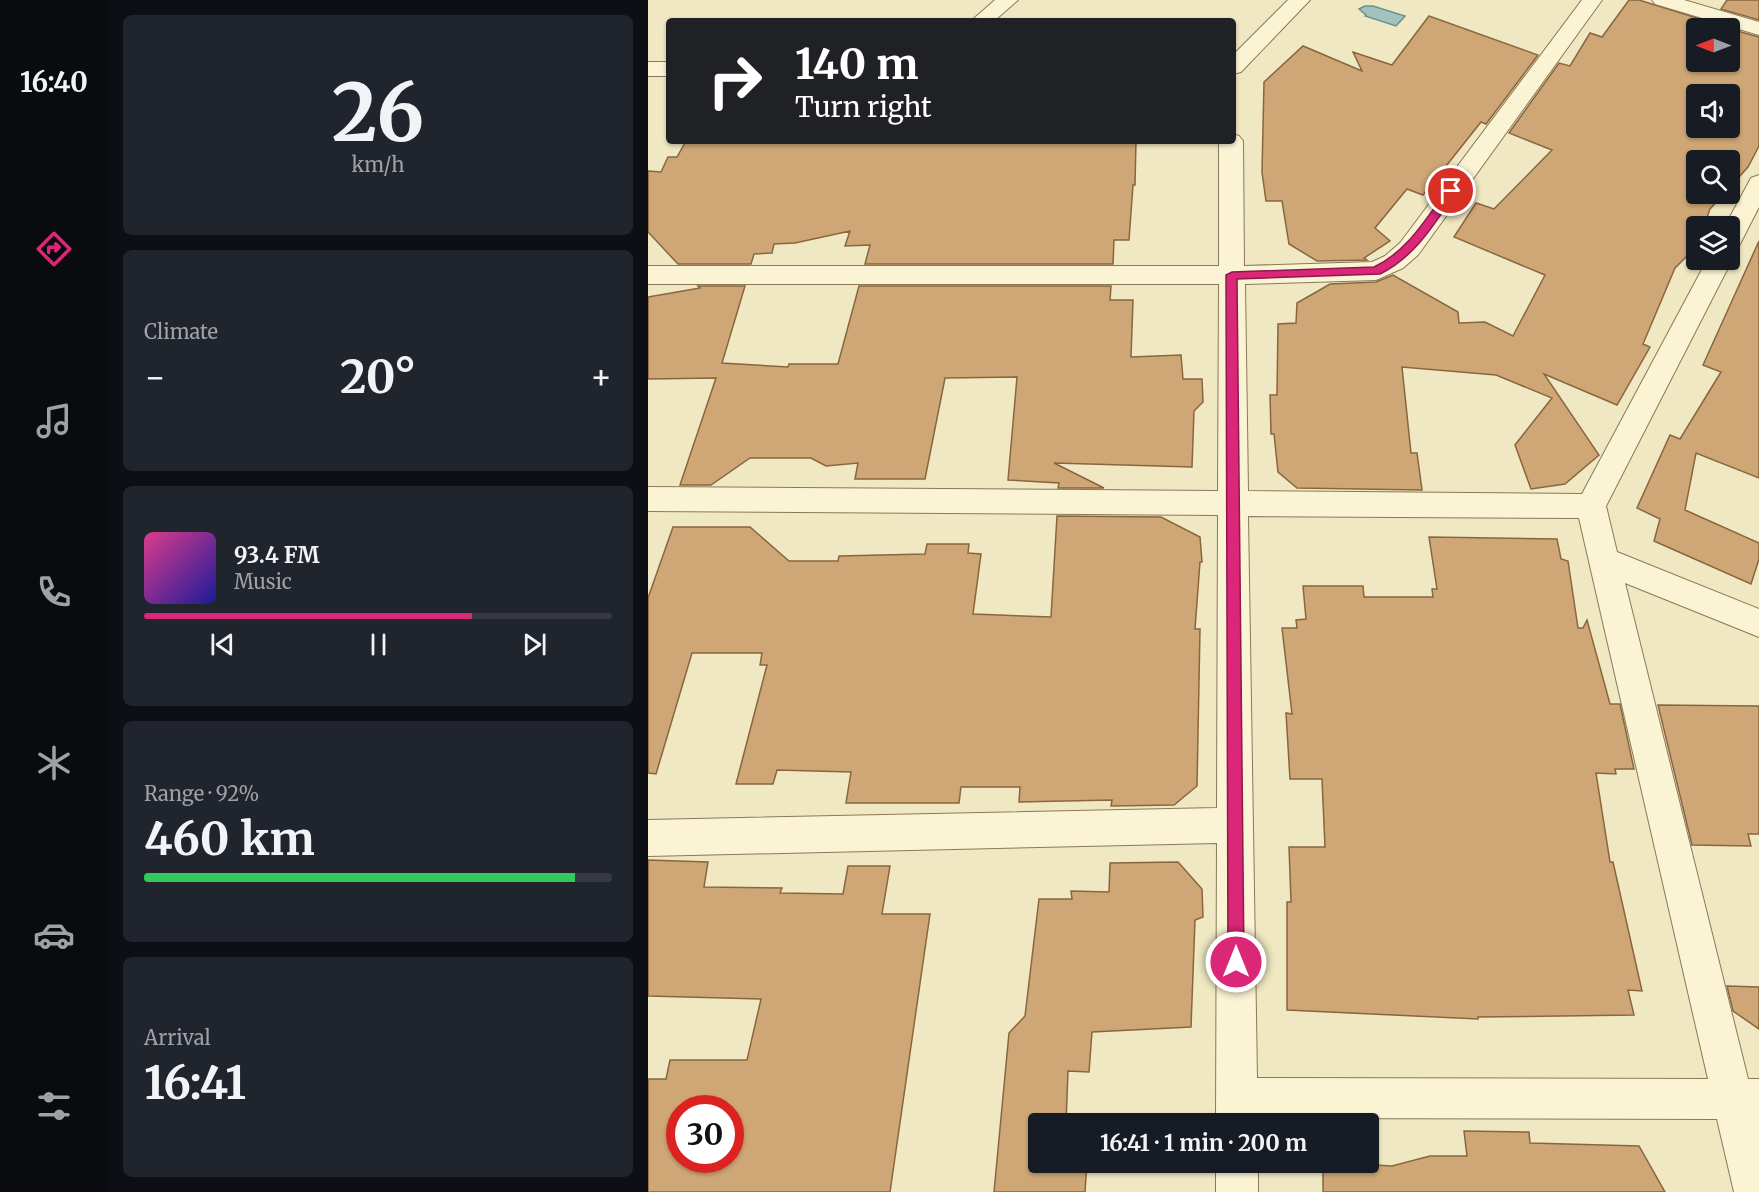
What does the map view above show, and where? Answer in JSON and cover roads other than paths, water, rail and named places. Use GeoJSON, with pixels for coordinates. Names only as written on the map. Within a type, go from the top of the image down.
{"type":"FeatureCollection","features":[{"type":"Feature","properties":{"kind":"street"},"geometry":{"type":"LineString","coordinates":[[985,18],[1008,0]]}},
{"type":"Feature","properties":{"kind":"street"},"geometry":{"type":"LineString","coordinates":[[1236,64],[1300,0]]}},
{"type":"Feature","properties":{"kind":"street"},"geometry":{"type":"LineString","coordinates":[[648,275],[1232,275],[1376,271],[1394,262],[1409,249],[1592,0]]}},
{"type":"Feature","properties":{"kind":"street"},"geometry":{"type":"LineString","coordinates":[[1662,0],[1759,29]]}},
{"type":"Feature","properties":{"kind":"street"},"geometry":{"type":"LineString","coordinates":[[648,69],[666,69]]}},
{"type":"Feature","properties":{"kind":"street"},"geometry":{"type":"LineString","coordinates":[[1231,144],[1237,1111],[1746,1099]]}},
{"type":"Feature","properties":{"kind":"street"},"geometry":{"type":"LineString","coordinates":[[1740,220],[1759,183]]}},
{"type":"Feature","properties":{"kind":"street"},"geometry":{"type":"LineString","coordinates":[[1714,270],[1592,506],[1746,1099],[1755,1192]]}},
{"type":"Feature","properties":{"kind":"street"},"geometry":{"type":"LineString","coordinates":[[648,499],[1592,506]]}},
{"type":"Feature","properties":{"kind":"street"},"geometry":{"type":"LineString","coordinates":[[1605,561],[1759,623]]}},
{"type":"Feature","properties":{"kind":"street"},"geometry":{"type":"LineString","coordinates":[[648,838],[1235,825]]}},
{"type":"Feature","properties":{"kind":"street"},"geometry":{"type":"LineString","coordinates":[[1237,1173],[1237,1192]]}},
{"type":"Feature","properties":{"kind":"water"},"geometry":{"type":"Polygon","coordinates":[[[1373,6],[1405,16],[1396,26],[1365,16],[1359,9],[1373,6]]]}}]}
